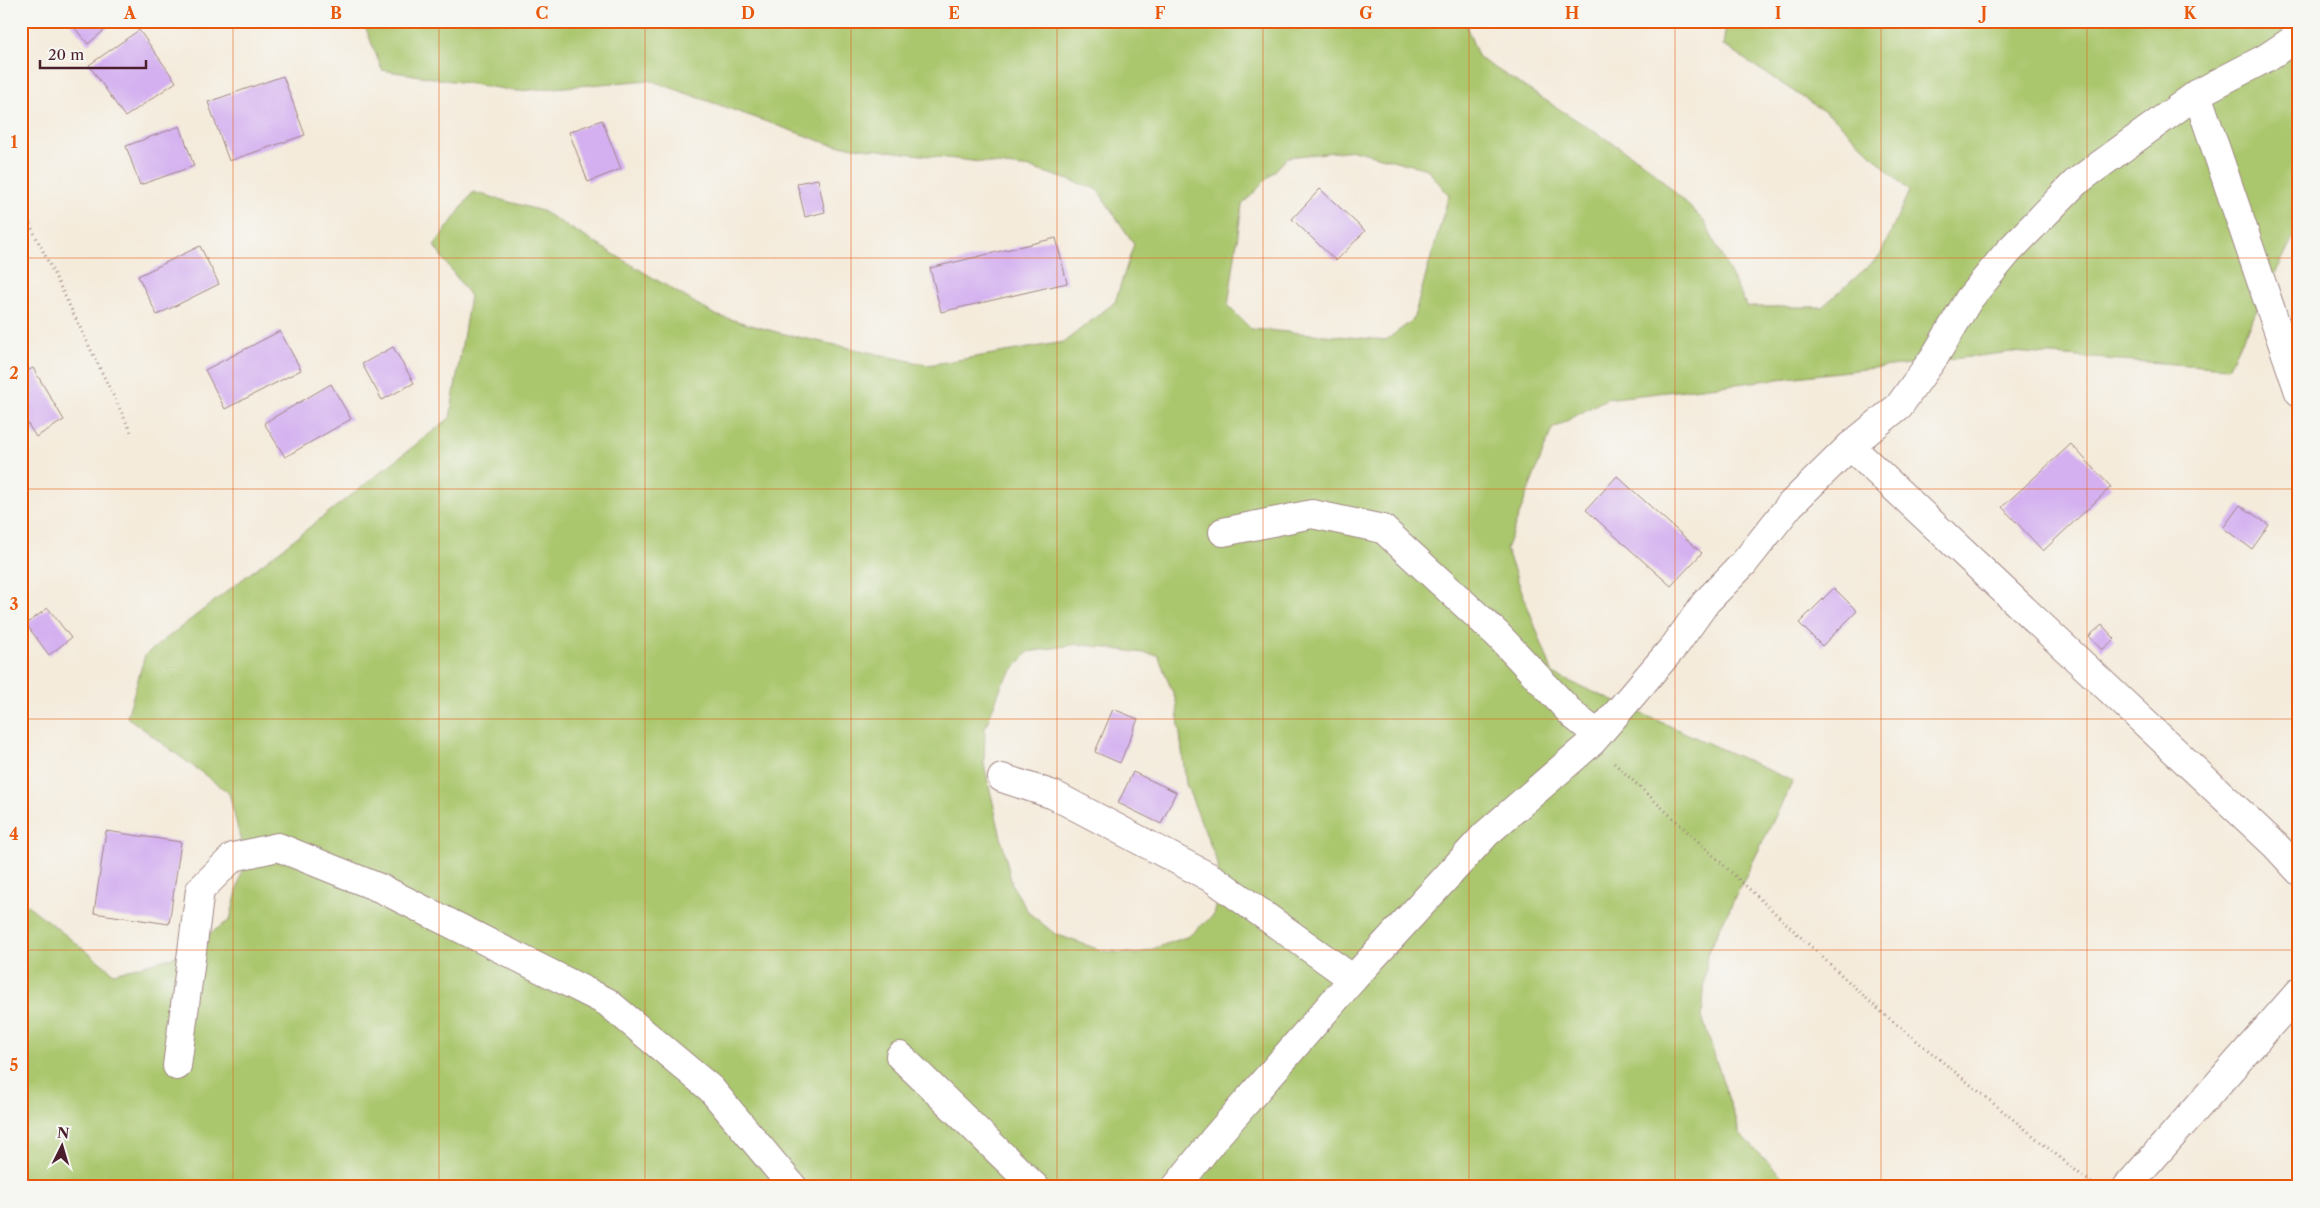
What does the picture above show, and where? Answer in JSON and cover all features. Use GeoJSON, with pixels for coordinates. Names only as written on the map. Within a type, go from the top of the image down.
{"type":"FeatureCollection","features":[{"type":"Feature","properties":{"kind":"street"},"geometry":{"type":"LineString","coordinates":[[1176,1187],[1214,1139],[1353,978],[1486,834],[1595,739],[1676,644],[1706,602],[1744,563],[1790,506],[1850,446],[1899,406],[1935,356],[1969,299],[2007,253],[2075,183],[2197,94],[2266,58],[2299,36]]}},
{"type":"Feature","properties":{"kind":"street"},"geometry":{"type":"LineString","coordinates":[[2197,94],[2299,392]]}},
{"type":"Feature","properties":{"kind":"street"},"geometry":{"type":"LineString","coordinates":[[1850,446],[2275,845],[2299,872]]}},
{"type":"Feature","properties":{"kind":"street"},"geometry":{"type":"LineString","coordinates":[[1223,532],[1312,514],[1383,528],[1497,634],[1595,739]]}},
{"type":"Feature","properties":{"kind":"street"},"geometry":{"type":"LineString","coordinates":[[1002,778],[1054,795],[1215,880],[1353,978]]}},
{"type":"Feature","properties":{"kind":"street"},"geometry":{"type":"LineString","coordinates":[[177,1066],[200,890],[233,858],[278,847],[382,889],[608,1002],[711,1090],[793,1187]]}},
{"type":"Feature","properties":{"kind":"street"},"geometry":{"type":"LineString","coordinates":[[2127,1187],[2299,992]]}},
{"type":"Feature","properties":{"kind":"street"},"geometry":{"type":"LineString","coordinates":[[900,1056],[1035,1187]]}},
{"type":"Feature","properties":{"kind":"path"},"geometry":{"type":"LineString","coordinates":[[21,206],[131,432]]}},
{"type":"Feature","properties":{"kind":"path"},"geometry":{"type":"LineString","coordinates":[[1595,739],[1878,1010],[2096,1187]]}},
{"type":"Feature","properties":{"kind":"green space"},"geometry":{"type":"Polygon","coordinates":[[[363,21],[1470,21],[1467,28],[1479,58],[1647,165],[1704,221],[1747,307],[1822,307],[1880,256],[1909,191],[1834,118],[1723,45],[1727,21],[2299,21],[2299,226],[2228,368],[2012,352],[1606,399],[1552,429],[1506,549],[1553,674],[1793,781],[1707,954],[1702,1017],[1740,1134],[1793,1187],[21,1187],[21,900],[114,973],[177,956],[230,920],[245,858],[229,793],[127,717],[145,655],[450,418],[470,296],[434,246],[473,192],[542,211],[715,315],[780,333],[928,365],[1064,342],[1115,302],[1134,244],[1097,189],[1031,168],[829,144],[649,80],[517,91],[382,70],[363,21]],[[1354,150],[1288,157],[1242,205],[1228,306],[1251,329],[1386,340],[1413,320],[1449,195],[1427,169],[1354,150]],[[1078,644],[1028,652],[1003,682],[985,728],[984,764],[1012,885],[1029,913],[1055,934],[1103,951],[1138,954],[1189,936],[1214,915],[1219,897],[1218,864],[1186,784],[1176,701],[1158,655],[1078,644]]]}},
{"type":"Feature","properties":{"kind":"building"},"geometry":{"type":"Polygon","coordinates":[[[69,21],[115,21],[88,44],[69,21]]]}},
{"type":"Feature","properties":{"kind":"building"},"geometry":{"type":"Polygon","coordinates":[[[139,30],[176,82],[125,117],[89,65],[139,30]]]}},
{"type":"Feature","properties":{"kind":"building"},"geometry":{"type":"Polygon","coordinates":[[[283,76],[305,135],[229,161],[208,102],[283,76]]]}},
{"type":"Feature","properties":{"kind":"building"},"geometry":{"type":"Polygon","coordinates":[[[602,120],[621,169],[588,182],[569,132],[602,120]]]}},
{"type":"Feature","properties":{"kind":"building"},"geometry":{"type":"Polygon","coordinates":[[[180,126],[194,166],[140,185],[126,146],[180,126]]]}},
{"type":"Feature","properties":{"kind":"building"},"geometry":{"type":"Polygon","coordinates":[[[818,179],[825,212],[805,217],[797,183],[818,179]]]}},
{"type":"Feature","properties":{"kind":"building"},"geometry":{"type":"Polygon","coordinates":[[[1320,189],[1365,231],[1336,261],[1292,219],[1320,189]]]}},
{"type":"Feature","properties":{"kind":"building"},"geometry":{"type":"Polygon","coordinates":[[[1056,238],[1067,283],[941,312],[930,268],[1056,238]]]}},
{"type":"Feature","properties":{"kind":"building"},"geometry":{"type":"Polygon","coordinates":[[[200,246],[219,284],[157,315],[138,276],[200,246]]]}},
{"type":"Feature","properties":{"kind":"building"},"geometry":{"type":"Polygon","coordinates":[[[280,331],[301,370],[225,409],[205,370],[280,331]]]}},
{"type":"Feature","properties":{"kind":"building"},"geometry":{"type":"Polygon","coordinates":[[[393,347],[414,383],[382,400],[362,364],[393,347]]]}},
{"type":"Feature","properties":{"kind":"building"},"geometry":{"type":"Polygon","coordinates":[[[33,368],[64,420],[36,437],[21,413],[21,375],[33,368]]]}},
{"type":"Feature","properties":{"kind":"building"},"geometry":{"type":"Polygon","coordinates":[[[331,384],[351,419],[285,457],[264,423],[331,384]]]}},
{"type":"Feature","properties":{"kind":"building"},"geometry":{"type":"Polygon","coordinates":[[[2071,444],[2111,487],[2043,551],[2002,507],[2071,444]]]}},
{"type":"Feature","properties":{"kind":"building"},"geometry":{"type":"Polygon","coordinates":[[[1617,476],[1702,553],[1671,586],[1586,510],[1617,476]]]}},
{"type":"Feature","properties":{"kind":"building"},"geometry":{"type":"Polygon","coordinates":[[[2240,505],[2269,525],[2252,549],[2223,528],[2240,505]]]}},
{"type":"Feature","properties":{"kind":"building"},"geometry":{"type":"Polygon","coordinates":[[[1834,588],[1857,611],[1822,646],[1799,623],[1834,588]]]}},
{"type":"Feature","properties":{"kind":"building"},"geometry":{"type":"Polygon","coordinates":[[[48,608],[71,638],[49,655],[26,624],[48,608]]]}},
{"type":"Feature","properties":{"kind":"building"},"geometry":{"type":"Polygon","coordinates":[[[2102,625],[2115,639],[2102,650],[2089,636],[2102,625]]]}},
{"type":"Feature","properties":{"kind":"building"},"geometry":{"type":"Polygon","coordinates":[[[1113,709],[1138,719],[1120,763],[1095,752],[1113,709]]]}},
{"type":"Feature","properties":{"kind":"building"},"geometry":{"type":"Polygon","coordinates":[[[1133,772],[1176,792],[1161,824],[1118,803],[1133,772]]]}},
{"type":"Feature","properties":{"kind":"building"},"geometry":{"type":"Polygon","coordinates":[[[106,831],[181,842],[169,924],[94,913],[106,831]]]}}]}
